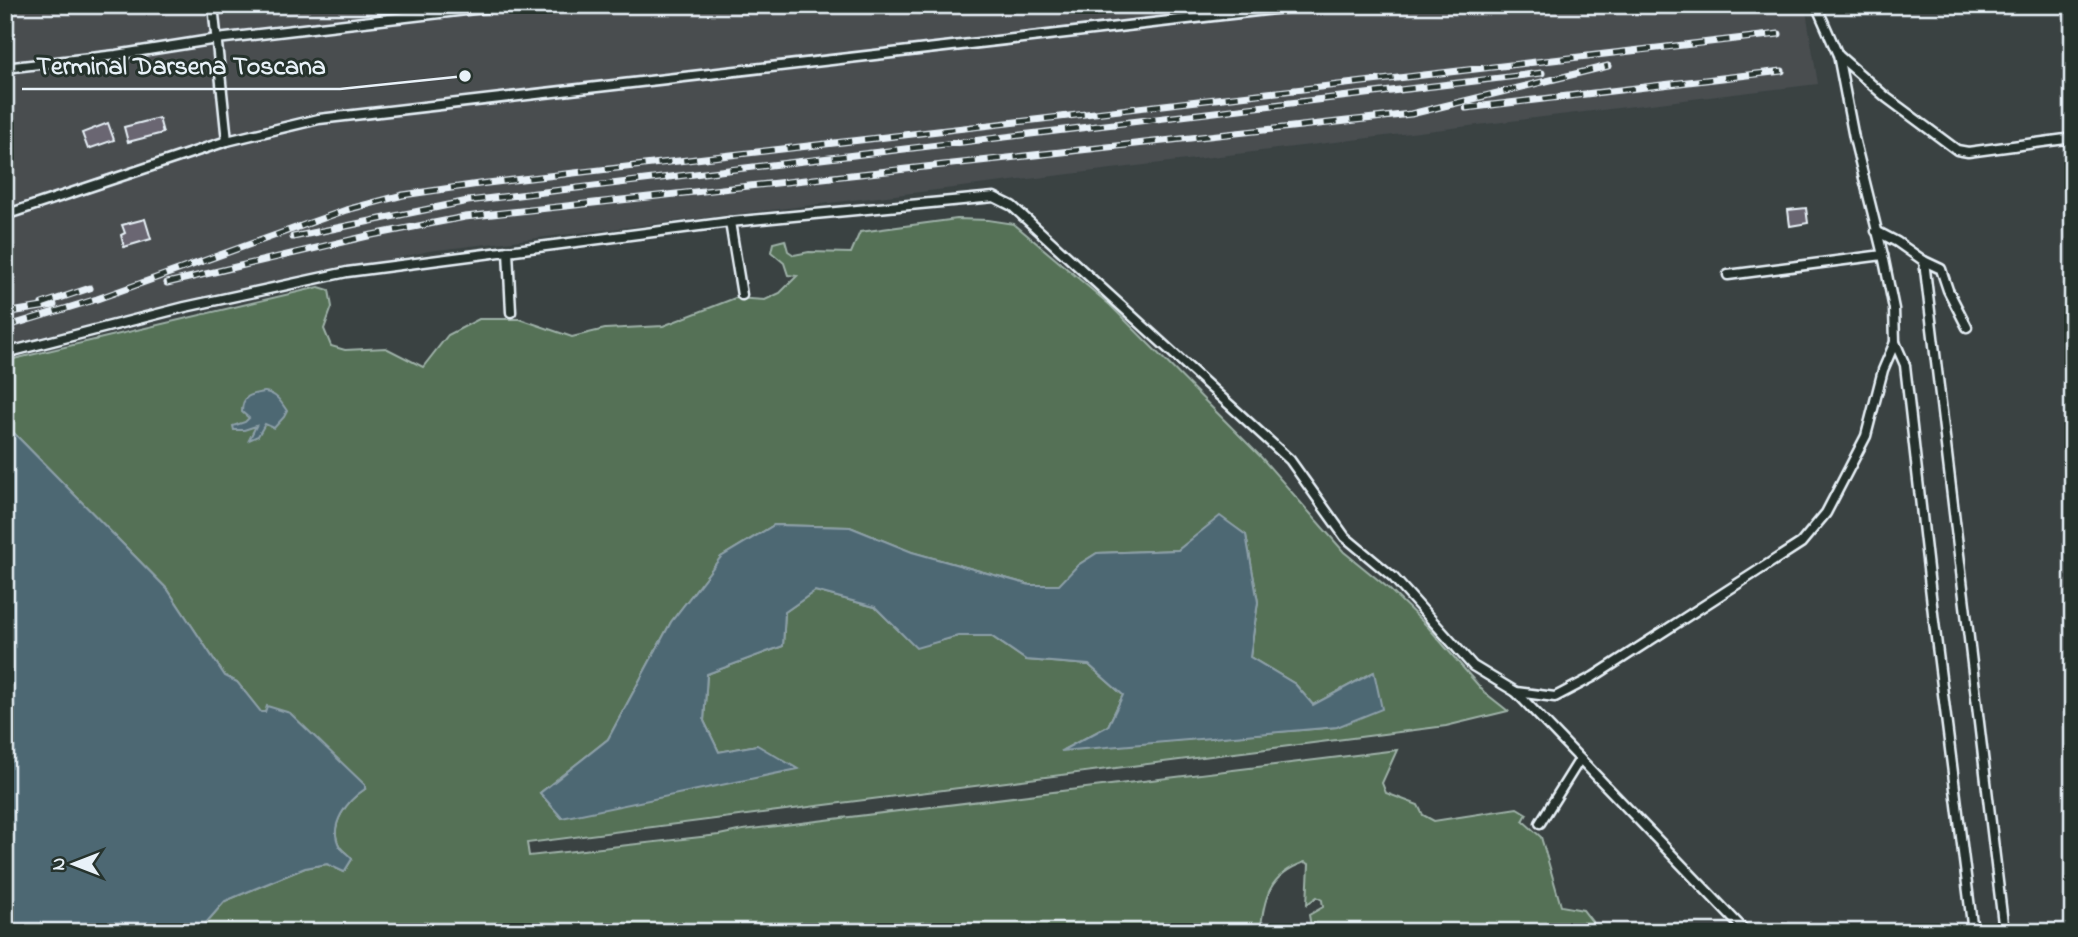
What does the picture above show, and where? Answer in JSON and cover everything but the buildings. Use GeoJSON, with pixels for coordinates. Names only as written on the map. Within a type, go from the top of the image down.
{"type":"FeatureCollection","features":[{"type":"Feature","properties":{"kind":"lane"},"geometry":{"type":"LineString","coordinates":[[213,5],[228,141]]}},
{"type":"Feature","properties":{"kind":"lane"},"geometry":{"type":"LineString","coordinates":[[5,68],[116,55],[217,38],[509,5]]}},
{"type":"Feature","properties":{"kind":"lane"},"geometry":{"type":"LineString","coordinates":[[5,215],[228,141],[319,119],[1309,5]]}},
{"type":"Feature","properties":{"kind":"lane"},"geometry":{"type":"LineString","coordinates":[[1816,5],[1838,55],[1894,309],[1895,342],[1905,365],[1973,932]]}},
{"type":"Feature","properties":{"kind":"lane"},"geometry":{"type":"LineString","coordinates":[[1838,55],[1886,98],[1957,150],[1968,152],[2073,138]]}},
{"type":"Feature","properties":{"kind":"lane"},"geometry":{"type":"LineString","coordinates":[[5,354],[184,307],[346,272],[730,222],[994,197],[1012,206],[1290,460],[1345,537],[1393,577],[1472,666],[1516,692],[1746,932]]}},
{"type":"Feature","properties":{"kind":"lane"},"geometry":{"type":"LineString","coordinates":[[730,222],[742,295]]}},
{"type":"Feature","properties":{"kind":"lane"},"geometry":{"type":"LineString","coordinates":[[1877,231],[1941,269],[1948,290],[1967,327]]}},
{"type":"Feature","properties":{"kind":"lane"},"geometry":{"type":"LineString","coordinates":[[508,251],[511,312]]}},
{"type":"Feature","properties":{"kind":"lane"},"geometry":{"type":"LineString","coordinates":[[1728,275],[1883,255]]}},
{"type":"Feature","properties":{"kind":"lane"},"geometry":{"type":"LineString","coordinates":[[1924,261],[2004,932]]}},
{"type":"Feature","properties":{"kind":"lane"},"geometry":{"type":"LineString","coordinates":[[1516,692],[1555,696],[1593,677],[1801,543],[1826,513],[1866,436],[1883,370],[1895,342]]}},
{"type":"Feature","properties":{"kind":"lane"},"geometry":{"type":"LineString","coordinates":[[1540,823],[1580,759]]}},
{"type":"Feature","properties":{"kind":"shaded area"},"geometry":{"type":"Polygon","coordinates":[[[5,5],[1805,5],[1818,84],[429,251],[5,350],[5,5]]]}},
{"type":"Feature","properties":{"kind":"green space"},"geometry":{"type":"Polygon","coordinates":[[[957,219],[1014,224],[1110,305],[1260,456],[1344,552],[1387,587],[1428,627],[1484,692],[1508,711],[1446,726],[527,843],[529,856],[719,835],[1397,750],[1382,783],[1386,793],[1418,805],[1423,815],[1434,821],[1517,808],[1527,814],[1523,821],[1541,837],[1561,906],[1583,910],[1600,932],[1312,932],[1309,915],[1323,907],[1322,900],[1317,897],[1307,904],[1309,864],[1305,862],[1283,874],[1270,889],[1260,932],[198,932],[225,901],[305,868],[327,864],[344,872],[352,859],[340,847],[336,830],[338,822],[346,806],[365,789],[265,712],[261,712],[237,682],[225,676],[168,590],[5,424],[5,361],[319,287],[329,290],[332,307],[324,329],[331,346],[345,350],[386,348],[423,367],[448,335],[479,319],[520,319],[572,337],[605,329],[663,326],[735,298],[765,300],[780,293],[797,276],[788,275],[784,263],[771,252],[773,243],[785,240],[788,251],[794,255],[809,252],[851,253],[860,232],[957,219]],[[1220,517],[1178,550],[1097,553],[1078,565],[1060,586],[1030,585],[911,552],[850,527],[774,525],[721,557],[671,622],[608,739],[540,793],[562,818],[757,745],[719,752],[704,721],[707,674],[783,646],[785,612],[815,591],[875,607],[916,647],[958,636],[991,636],[1026,660],[1089,665],[1123,695],[1108,726],[1063,750],[1337,727],[1374,672],[1313,705],[1295,684],[1250,657],[1258,602],[1246,535],[1220,517]]]}},
{"type":"Feature","properties":{"kind":"water"},"geometry":{"type":"Polygon","coordinates":[[[265,392],[276,397],[287,411],[274,428],[265,424],[258,436],[249,440],[256,426],[234,430],[233,426],[249,418],[242,412],[246,399],[265,392]]]}},
{"type":"Feature","properties":{"kind":"water"},"geometry":{"type":"Polygon","coordinates":[[[5,424],[168,590],[225,676],[237,682],[261,712],[265,712],[267,706],[290,713],[365,785],[365,789],[346,806],[336,830],[340,847],[352,859],[344,872],[327,864],[305,868],[225,901],[198,932],[5,932],[5,424]]]}},
{"type":"Feature","properties":{"kind":"water"},"geometry":{"type":"Polygon","coordinates":[[[1220,516],[1246,535],[1258,602],[1250,657],[1295,684],[1313,705],[1374,672],[1382,709],[1337,727],[1061,751],[1108,726],[1123,695],[1089,665],[1026,660],[991,636],[958,636],[916,648],[875,607],[815,591],[785,612],[783,646],[707,674],[704,721],[719,752],[757,745],[798,769],[562,818],[540,793],[608,739],[671,622],[721,557],[774,525],[850,527],[912,552],[1030,585],[1059,585],[1078,565],[1097,553],[1178,550],[1220,516]]]}},
{"type":"Feature","properties":{"kind":"railway"},"geometry":{"type":"LineString","coordinates":[[5,327],[97,299],[346,210],[403,195],[1779,34]]}},
{"type":"Feature","properties":{"kind":"railway"},"geometry":{"type":"LineString","coordinates":[[167,283],[372,235],[465,217],[1411,114],[1608,66]]}},
{"type":"Feature","properties":{"kind":"railway"},"geometry":{"type":"LineString","coordinates":[[1466,108],[1782,71]]}},
{"type":"Feature","properties":{"kind":"railway"},"geometry":{"type":"LineString","coordinates":[[293,237],[468,201],[1542,73]]}},
{"type":"Feature","properties":{"kind":"railway"},"geometry":{"type":"LineString","coordinates":[[42,304],[90,288]]}},
{"type":"Feature","properties":{"kind":"railway"},"geometry":{"type":"LineString","coordinates":[[5,313],[54,305]]}},
{"type":"Feature","properties":{"kind":"place","name":"Terminal Darsena Toscana"},"geometry":{"type":"Point","coordinates":[465,76]}}]}
